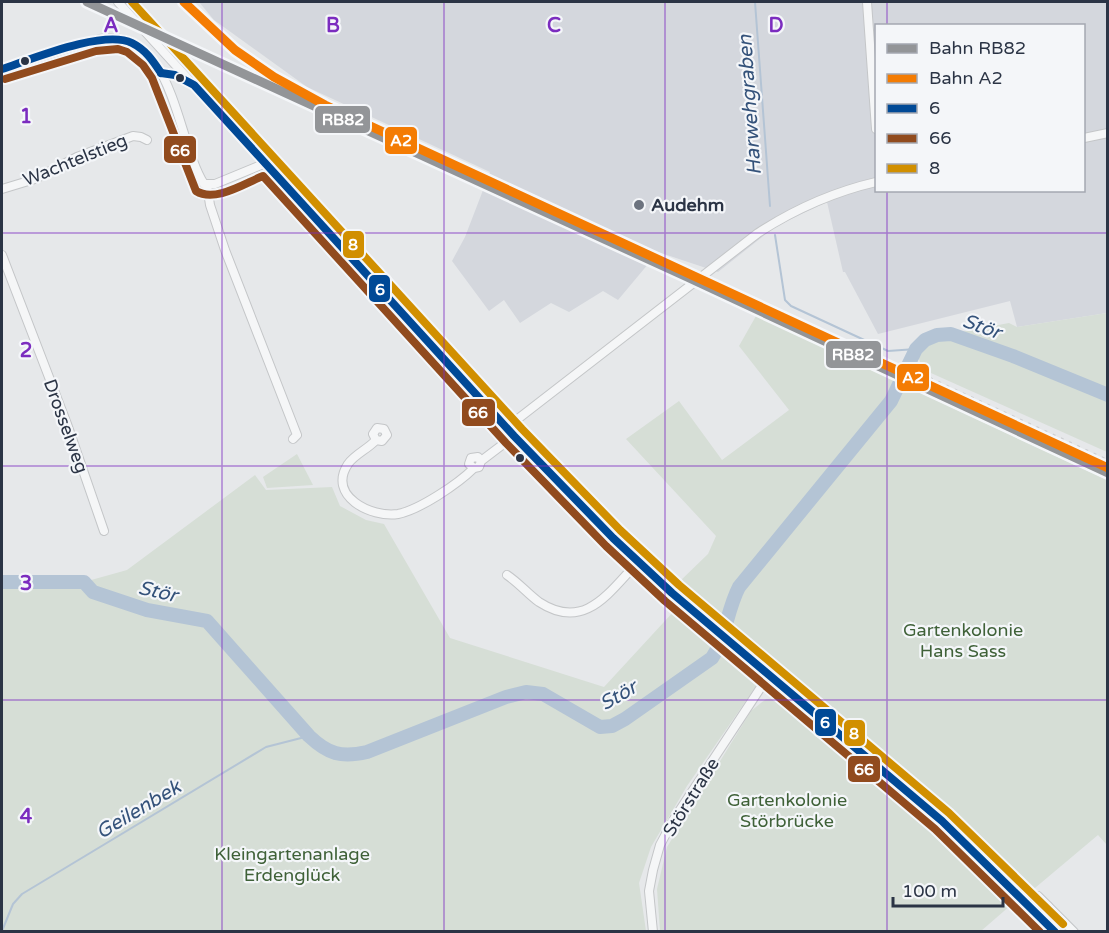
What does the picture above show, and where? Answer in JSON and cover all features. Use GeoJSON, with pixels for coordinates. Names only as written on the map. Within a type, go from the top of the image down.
{"type":"FeatureCollection","features":[{"type":"Feature","properties":{"kind":"street"},"geometry":{"type":"LineString","coordinates":[[118,2],[506,428],[638,562],[715,630],[942,821],[1056,932]]}},
{"type":"Feature","properties":{"kind":"street"},"geometry":{"type":"LineString","coordinates":[[867,2],[875,115]]}},
{"type":"Feature","properties":{"kind":"street"},"geometry":{"type":"LineString","coordinates":[[2,69],[100,39],[115,37],[134,43],[148,54],[161,73],[202,182],[207,185],[214,184],[266,163]]}},
{"type":"Feature","properties":{"kind":"street"},"geometry":{"type":"LineString","coordinates":[[1085,138],[1107,133]]}},
{"type":"Feature","properties":{"kind":"street","name":"Wachtelstieg"},"geometry":{"type":"LineString","coordinates":[[2,189],[41,176],[77,157],[133,136],[147,141]]}},
{"type":"Feature","properties":{"kind":"street"},"geometry":{"type":"LineString","coordinates":[[506,428],[758,233],[816,201],[875,182]]}},
{"type":"Feature","properties":{"kind":"street"},"geometry":{"type":"LineString","coordinates":[[207,185],[210,205],[225,250],[297,435],[293,439]]}},
{"type":"Feature","properties":{"kind":"street","name":"Drosselweg"},"geometry":{"type":"LineString","coordinates":[[2,255],[70,433],[104,531]]}},
{"type":"Feature","properties":{"kind":"street"},"geometry":{"type":"LineString","coordinates":[[376,440],[350,462],[344,471],[344,488],[356,505],[376,513],[396,514],[451,487],[474,468],[479,467],[481,461],[514,436]]}},
{"type":"Feature","properties":{"kind":"street"},"geometry":{"type":"LineString","coordinates":[[507,575],[542,603],[558,610],[578,613],[597,604],[638,562]]}},
{"type":"Feature","properties":{"kind":"street","name":"Störstraße"},"geometry":{"type":"LineString","coordinates":[[653,932],[649,891],[660,845],[674,819],[769,675]]}},
{"type":"Feature","properties":{"kind":"street"},"geometry":{"type":"LineString","coordinates":[[1038,896],[1074,932]]}},
{"type":"Feature","properties":{"kind":"street"},"geometry":{"type":"LineString","coordinates":[[1039,915],[1048,906]]}},
{"type":"Feature","properties":{"kind":"shaded area"},"geometry":{"type":"Polygon","coordinates":[[[199,2],[1107,2],[1107,313],[1017,327],[1010,301],[878,334],[843,272],[827,202],[776,226],[718,272],[658,252],[655,255],[699,271],[689,282],[649,263],[618,300],[603,291],[569,312],[551,303],[520,323],[504,300],[489,311],[452,261],[465,237],[490,172],[307,87],[214,20],[199,2]]]}},
{"type":"Feature","properties":{"kind":"green space"},"geometry":{"type":"Polygon","coordinates":[[[1107,313],[1107,452],[922,369],[916,349],[925,340],[937,335],[1009,323],[1017,327],[1107,313]]]}},
{"type":"Feature","properties":{"kind":"green space","name":"Gartenkolonie Hans Sass"},"geometry":{"type":"Polygon","coordinates":[[[756,316],[1107,480],[1107,845],[1098,835],[1029,893],[743,638],[678,583],[708,554],[716,536],[626,439],[679,401],[722,460],[789,410],[739,346],[756,316]]]}},
{"type":"Feature","properties":{"kind":"green space"},"geometry":{"type":"Polygon","coordinates":[[[297,454],[313,485],[267,488],[263,477],[297,454]]]}},
{"type":"Feature","properties":{"kind":"green space","name":"Kleingartenanlage Erdenglück"},"geometry":{"type":"Polygon","coordinates":[[[255,475],[266,490],[332,487],[340,506],[366,520],[384,524],[450,638],[604,687],[675,610],[759,682],[687,786],[651,847],[639,883],[646,931],[2,931],[2,582],[84,582],[127,570],[255,475]]]}},
{"type":"Feature","properties":{"kind":"green space","name":"Gartenkolonie Störbrücke"},"geometry":{"type":"Polygon","coordinates":[[[780,698],[867,769],[1011,905],[981,931],[660,931],[657,889],[667,847],[751,711],[766,699],[780,698]]]}},
{"type":"Feature","properties":{"kind":"waterway","name":"Harwehgraben"},"geometry":{"type":"LineString","coordinates":[[755,2],[770,206]]}},
{"type":"Feature","properties":{"kind":"waterway","name":"Harwehgraben"},"geometry":{"type":"LineString","coordinates":[[775,235],[785,300],[791,306],[888,351],[916,349]]}},
{"type":"Feature","properties":{"kind":"waterway","name":"Stör"},"geometry":{"type":"LineString","coordinates":[[2,582],[84,582],[93,592],[147,610],[207,621],[309,736],[322,747],[335,753],[350,755],[367,752],[506,697],[526,692],[543,694],[600,727],[612,726],[712,658],[717,650],[739,587],[891,401],[916,349],[925,340],[937,335],[951,334],[1013,356],[1108,395]]}},
{"type":"Feature","properties":{"kind":"waterway","name":"Geilenbek"},"geometry":{"type":"LineString","coordinates":[[2,931],[13,904],[22,894],[266,747],[309,736]]}},
{"type":"Feature","properties":{"kind":"railway"},"geometry":{"type":"LineString","coordinates":[[930,378],[1108,460]]}},
{"type":"Feature","properties":{"kind":"rail line","name":"RB82"},"geometry":{"type":"LineString","coordinates":[[87,2],[1108,473]]}},
{"type":"Feature","properties":{"kind":"rail line","name":"A2"},"geometry":{"type":"LineString","coordinates":[[184,2],[235,50],[274,77],[325,105],[1108,468]]}},
{"type":"Feature","properties":{"kind":"transit line","name":"8"},"geometry":{"type":"LineString","coordinates":[[132,2],[522,429],[620,530],[679,585],[949,813],[1063,924]]}},
{"type":"Feature","properties":{"kind":"transit line","name":"6"},"geometry":{"type":"LineString","coordinates":[[2,69],[86,42],[120,40],[132,43],[141,49],[161,73]]}},
{"type":"Feature","properties":{"kind":"transit line","name":"66"},"geometry":{"type":"LineString","coordinates":[[5,79],[96,51],[118,49],[127,52],[143,65],[152,78],[196,191],[212,195],[221,193],[263,176],[506,443],[606,546],[665,601],[935,829],[1040,932]]}},
{"type":"Feature","properties":{"kind":"transit line","name":"6"},"geometry":{"type":"LineString","coordinates":[[161,73],[175,75],[194,85],[514,436],[613,538],[672,593],[942,821],[1055,932]]}},
{"type":"Feature","properties":{"kind":"place","name":"Audehm"},"geometry":{"type":"Point","coordinates":[639,205]}}]}
